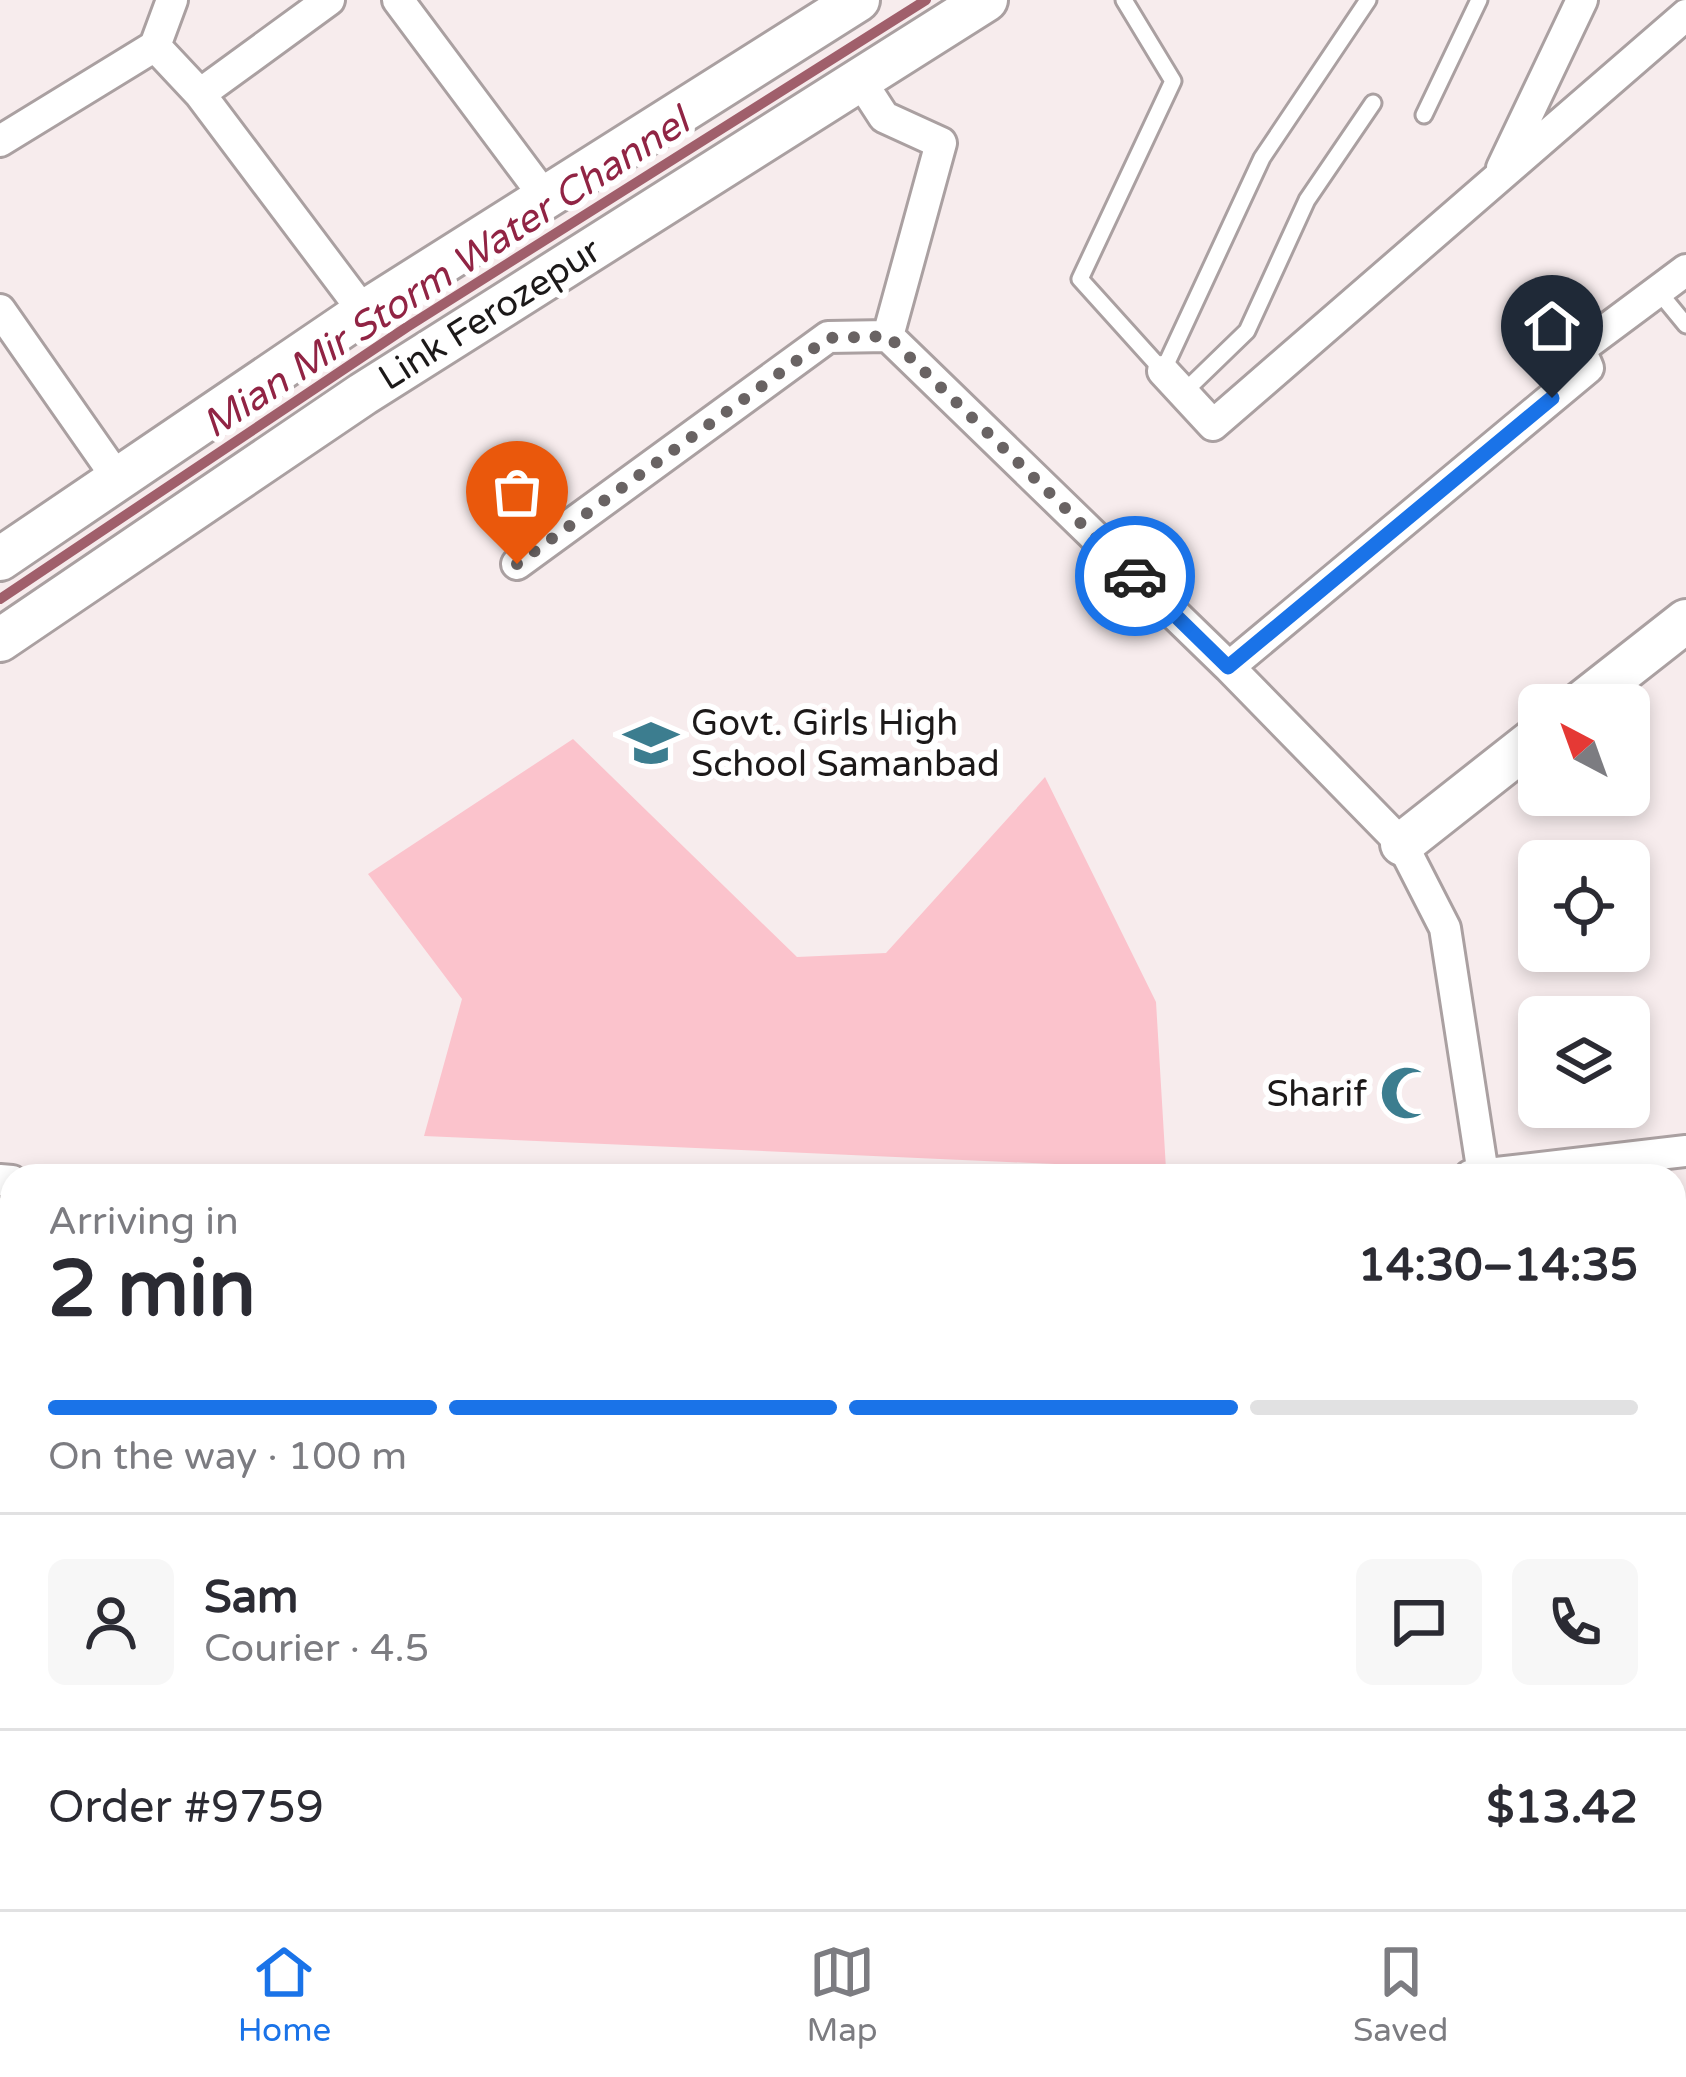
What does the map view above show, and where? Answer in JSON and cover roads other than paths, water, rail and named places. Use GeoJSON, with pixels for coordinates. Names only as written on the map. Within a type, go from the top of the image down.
{"type":"FeatureCollection","features":[{"type":"Feature","properties":{"kind":"main road","name":"Link Ferozepur"},"geometry":{"type":"LineString","coordinates":[[0,559],[348,323],[858,0]]}},
{"type":"Feature","properties":{"kind":"main road","name":"Link Ferozepur"},"geometry":{"type":"LineString","coordinates":[[0,640],[363,394],[986,0]]}},
{"type":"Feature","properties":{"kind":"main road"},"geometry":{"type":"LineString","coordinates":[[348,323],[363,394]]}},
{"type":"Feature","properties":{"kind":"main road"},"geometry":{"type":"LineString","coordinates":[[1606,684],[1686,621]]}},
{"type":"Feature","properties":{"kind":"main road"},"geometry":{"type":"LineString","coordinates":[[1402,844],[1518,753]]}},
{"type":"Feature","properties":{"kind":"street"},"geometry":{"type":"LineString","coordinates":[[0,141],[155,46],[172,0]]}},
{"type":"Feature","properties":{"kind":"street"},"geometry":{"type":"LineString","coordinates":[[200,94],[329,0]]}},
{"type":"Feature","properties":{"kind":"street"},"geometry":{"type":"LineString","coordinates":[[398,0],[545,197]]}},
{"type":"Feature","properties":{"kind":"street"},"geometry":{"type":"LineString","coordinates":[[1496,179],[1579,1]]}},
{"type":"Feature","properties":{"kind":"street"},"geometry":{"type":"LineString","coordinates":[[1173,382],[1213,425],[1686,15]]}},
{"type":"Feature","properties":{"kind":"street"},"geometry":{"type":"LineString","coordinates":[[155,46],[200,94],[348,323]]}},
{"type":"Feature","properties":{"kind":"street"},"geometry":{"type":"LineString","coordinates":[[860,80],[884,117],[941,143],[888,336]]}},
{"type":"Feature","properties":{"kind":"street"},"geometry":{"type":"LineString","coordinates":[[1228,667],[1588,368],[1580,350],[1686,269]]}},
{"type":"Feature","properties":{"kind":"street"},"geometry":{"type":"LineString","coordinates":[[0,310],[118,479]]}},
{"type":"Feature","properties":{"kind":"street"},"geometry":{"type":"LineString","coordinates":[[517,564],[828,338],[888,336],[1402,844],[1445,928],[1476,1164]]}},
{"type":"Feature","properties":{"kind":"street"},"geometry":{"type":"LineString","coordinates":[[1569,1164],[1686,1150]]}},
{"type":"Feature","properties":{"kind":"lane"},"geometry":{"type":"LineString","coordinates":[[1124,0],[1173,81],[1080,279],[1173,382]]}},
{"type":"Feature","properties":{"kind":"lane"},"geometry":{"type":"LineString","coordinates":[[1173,382],[1262,158],[1368,0]]}},
{"type":"Feature","properties":{"kind":"lane"},"geometry":{"type":"LineString","coordinates":[[1424,116],[1478,0]]}},
{"type":"Feature","properties":{"kind":"lane"},"geometry":{"type":"LineString","coordinates":[[1173,382],[1247,331],[1307,200],[1373,103]]}},
{"type":"Feature","properties":{"kind":"lane"},"geometry":{"type":"LineString","coordinates":[[1658,291],[1686,325]]}},
{"type":"Feature","properties":{"kind":"waterway","name":"Mian Mir Storm Water Channel"},"geometry":{"type":"LineString","coordinates":[[0,599],[407,327],[926,0]]}},
{"type":"Feature","properties":{"kind":"place","name":"Govt. Girls High School Samanbad"},"geometry":{"type":"Point","coordinates":[651,743]}},
{"type":"Feature","properties":{"kind":"place","name":"Sharif"},"geometry":{"type":"Point","coordinates":[1407,1093]}}]}
